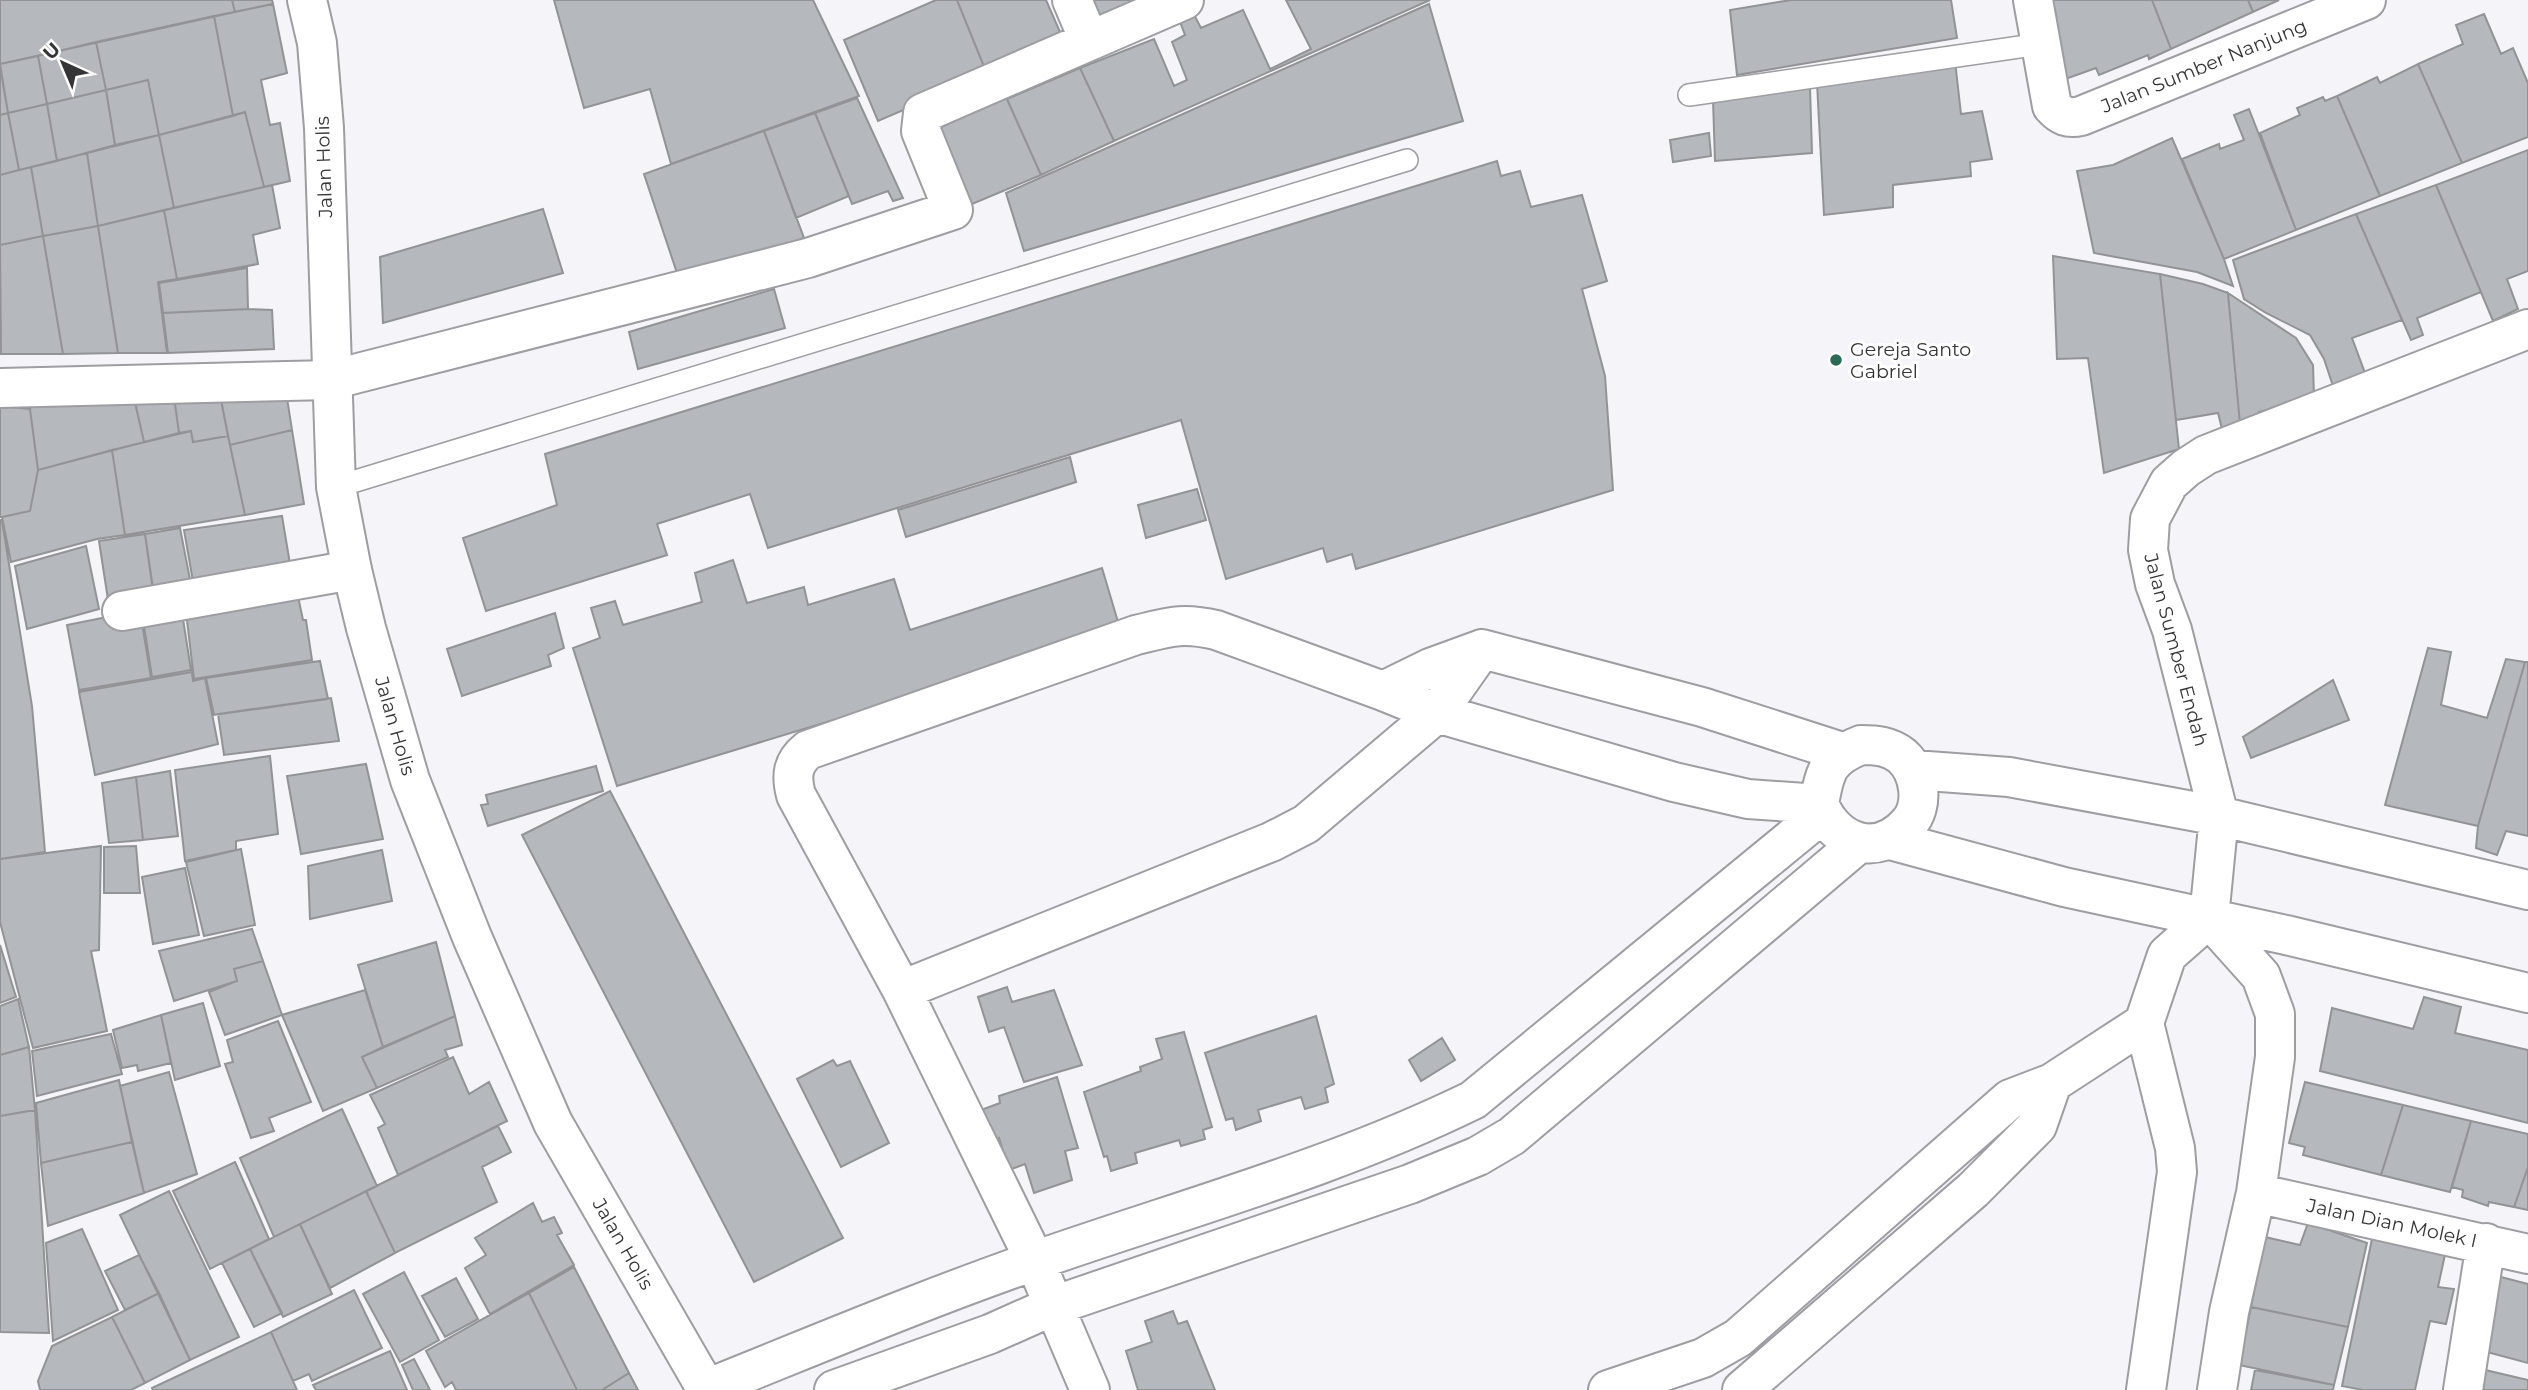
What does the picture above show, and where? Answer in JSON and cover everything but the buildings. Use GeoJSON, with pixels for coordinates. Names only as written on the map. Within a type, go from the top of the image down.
{"type":"FeatureCollection","features":[{"type":"Feature","properties":{"kind":"street","name":"Jalan Holis"},"geometry":{"type":"LineString","coordinates":[[307,0],[317,43],[324,128],[336,487],[352,570],[410,780],[472,937],[553,1123],[707,1389]]}},
{"type":"Feature","properties":{"kind":"street"},"geometry":{"type":"LineString","coordinates":[[1072,0],[1089,40]]}},
{"type":"Feature","properties":{"kind":"street"},"geometry":{"type":"LineString","coordinates":[[0,388],[331,380],[808,258],[953,210],[921,131],[923,113],[1184,0]]}},
{"type":"Feature","properties":{"kind":"street"},"geometry":{"type":"LineString","coordinates":[[2033,0],[2040,44]]}},
{"type":"Feature","properties":{"kind":"street","name":"Jalan Sumber Nanjung"},"geometry":{"type":"LineString","coordinates":[[2040,44],[2052,106],[2069,119],[2366,0]]}},
{"type":"Feature","properties":{"kind":"street","name":"Jalan Sumber Endah"},"geometry":{"type":"LineString","coordinates":[[2209,918],[2219,816],[2175,643],[2155,584],[2148,550],[2150,519],[2169,483],[2206,455],[2528,329]]}},
{"type":"Feature","properties":{"kind":"street"},"geometry":{"type":"LineString","coordinates":[[122,611],[352,570]]}},
{"type":"Feature","properties":{"kind":"street"},"geometry":{"type":"LineString","coordinates":[[1090,1390],[1035,1261],[902,990],[796,795],[793,771],[798,760],[808,750],[1136,635],[1178,624],[1216,630],[1437,713],[1674,782],[1748,799],[1821,808]]}},
{"type":"Feature","properties":{"kind":"street"},"geometry":{"type":"LineString","coordinates":[[1383,691],[1430,668],[1482,649],[1702,707],[1842,752]]}},
{"type":"Feature","properties":{"kind":"street"},"geometry":{"type":"LineString","coordinates":[[902,990],[1271,842],[1306,824],[1437,713],[1482,649]]}},
{"type":"Feature","properties":{"kind":"street"},"geometry":{"type":"LineString","coordinates":[[834,1390],[990,1334],[1053,1306],[1410,1184],[1478,1156],[1512,1136],[1874,842],[1910,823],[1920,797],[1914,770],[1901,755],[1882,746],[1861,745],[1842,752],[1824,772],[1821,808],[1837,833],[1874,842],[2064,887],[2528,993]]}},
{"type":"Feature","properties":{"kind":"street"},"geometry":{"type":"LineString","coordinates":[[1914,770],[2009,777],[2219,816],[2528,890]]}},
{"type":"Feature","properties":{"kind":"street"},"geometry":{"type":"LineString","coordinates":[[707,1389],[1035,1261],[1344,1156],[1427,1123],[1473,1100],[1821,808]]}},
{"type":"Feature","properties":{"kind":"street"},"geometry":{"type":"LineString","coordinates":[[2146,1390],[2177,1172],[2175,1149],[2144,1023],[2167,955],[2209,918]]}},
{"type":"Feature","properties":{"kind":"street"},"geometry":{"type":"LineString","coordinates":[[2209,918],[2261,976],[2275,1014],[2275,1057],[2256,1194],[2229,1312],[2217,1390]]}},
{"type":"Feature","properties":{"kind":"street"},"geometry":{"type":"LineString","coordinates":[[1608,1390],[1703,1358],[1744,1333],[2010,1100],[2052,1083],[2144,1023]]}},
{"type":"Feature","properties":{"kind":"street"},"geometry":{"type":"LineString","coordinates":[[1744,1333],[1756,1379],[1973,1191],[2037,1126],[2052,1083]]}},
{"type":"Feature","properties":{"kind":"street","name":"Jalan Dian Molek I"},"geometry":{"type":"LineString","coordinates":[[2256,1194],[2528,1254]]}},
{"type":"Feature","properties":{"kind":"street"},"geometry":{"type":"LineString","coordinates":[[2463,1390],[2486,1243]]}},
{"type":"Feature","properties":{"kind":"lane"},"geometry":{"type":"LineString","coordinates":[[1689,95],[2040,44]]}},
{"type":"Feature","properties":{"kind":"lane"},"geometry":{"type":"LineString","coordinates":[[336,487],[1407,160]]}},
{"type":"Feature","properties":{"kind":"place","name":"Gereja Santo Gabriel"},"geometry":{"type":"Point","coordinates":[1836,360]}}]}
